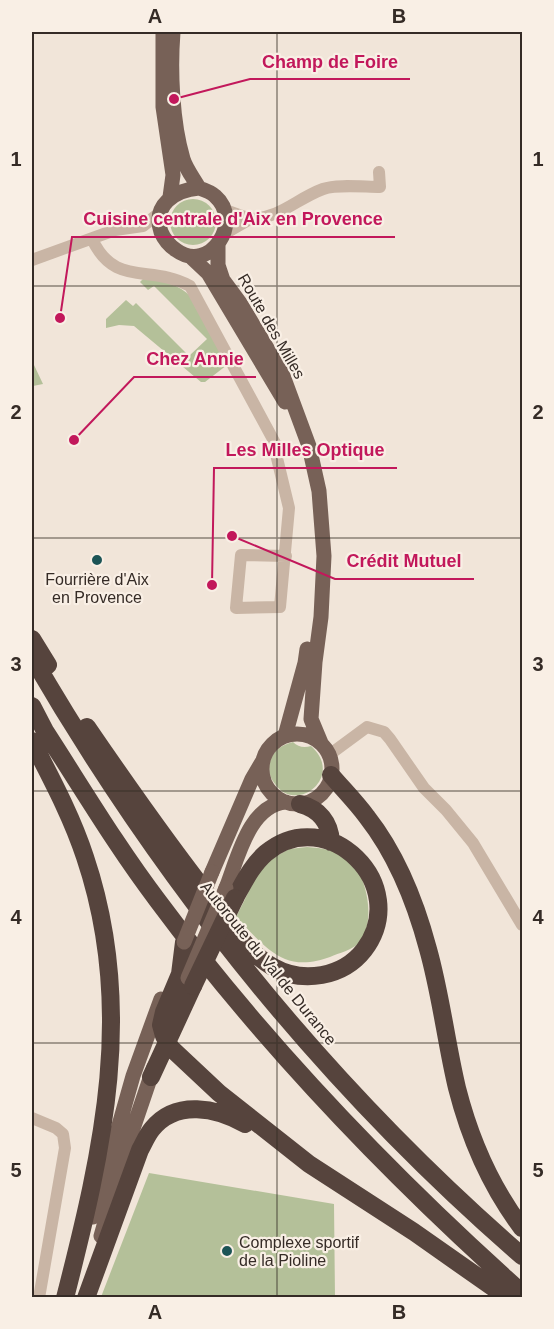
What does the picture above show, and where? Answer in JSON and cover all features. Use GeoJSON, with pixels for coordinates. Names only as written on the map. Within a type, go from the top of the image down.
{"type":"FeatureCollection","features":[{"type":"Feature","properties":{"kind":"highway"},"geometry":{"type":"LineString","coordinates":[[32,639],[91,733],[188,870],[254,951],[264,961],[282,971],[301,975],[319,975],[343,968],[353,962],[365,948],[376,924],[378,897],[370,875],[350,852],[331,842],[303,839],[274,848],[266,854],[230,893],[183,977],[151,1077]]}},
{"type":"Feature","properties":{"kind":"highway","name":"Autoroute du Val de Durance"},"geometry":{"type":"LineString","coordinates":[[32,657],[92,758],[156,852],[270,999],[351,1090],[431,1173],[522,1256]]}},
{"type":"Feature","properties":{"kind":"highway"},"geometry":{"type":"LineString","coordinates":[[32,706],[45,731],[144,882],[176,926],[248,1015],[362,1142],[522,1293]]}},
{"type":"Feature","properties":{"kind":"highway"},"geometry":{"type":"LineString","coordinates":[[32,741],[67,812],[85,858],[105,945],[110,989],[111,1055],[102,1138],[65,1298]]}},
{"type":"Feature","properties":{"kind":"highway"},"geometry":{"type":"LineString","coordinates":[[331,775],[368,818],[384,843],[406,888],[428,949],[457,1087],[466,1119],[486,1169],[522,1228]]}},
{"type":"Feature","properties":{"kind":"highway"},"geometry":{"type":"LineString","coordinates":[[293,803],[312,808],[322,817],[329,828],[331,842]]}},
{"type":"Feature","properties":{"kind":"highway"},"geometry":{"type":"LineString","coordinates":[[183,977],[184,942]]}},
{"type":"Feature","properties":{"kind":"highway"},"geometry":{"type":"LineString","coordinates":[[165,1039],[186,1064],[219,1093],[309,1164]]}},
{"type":"Feature","properties":{"kind":"highway"},"geometry":{"type":"LineString","coordinates":[[84,1298],[140,1150],[153,1127],[160,1121],[177,1112],[189,1109],[220,1112],[241,1122],[414,1232],[508,1298]]}},
{"type":"Feature","properties":{"kind":"main road"},"geometry":{"type":"LineString","coordinates":[[163,32],[163,107],[173,175],[160,224],[164,239],[176,250],[191,257],[203,255],[218,242],[226,220],[225,210],[216,197],[199,188],[183,161],[174,99],[173,32]]}},
{"type":"Feature","properties":{"kind":"main road"},"geometry":{"type":"LineString","coordinates":[[166,204],[184,190],[199,188]]}},
{"type":"Feature","properties":{"kind":"main road","name":"Route des Milles"},"geometry":{"type":"LineString","coordinates":[[218,242],[218,265],[223,279],[282,373],[309,446],[319,492],[324,556],[321,617],[311,719],[325,749]]}},
{"type":"Feature","properties":{"kind":"main road","name":"Route des Milles"},"geometry":{"type":"LineString","coordinates":[[191,257],[208,273],[287,405],[304,452],[312,494],[316,560],[312,617],[305,663],[285,736]]}},
{"type":"Feature","properties":{"kind":"main road"},"geometry":{"type":"LineString","coordinates":[[184,942],[252,779],[268,749],[275,741],[285,736],[304,735],[325,749],[331,765],[331,775],[327,786],[311,801],[265,809],[255,820],[230,893]]}},
{"type":"Feature","properties":{"kind":"main road"},"geometry":{"type":"LineString","coordinates":[[263,760],[264,781],[269,790],[277,798],[293,803]]}},
{"type":"Feature","properties":{"kind":"main road"},"geometry":{"type":"LineString","coordinates":[[70,1298],[133,1076],[152,1020],[183,977]]}},
{"type":"Feature","properties":{"kind":"main road"},"geometry":{"type":"LineString","coordinates":[[84,1298],[123,1158],[151,1077]]}},
{"type":"Feature","properties":{"kind":"street"},"geometry":{"type":"LineString","coordinates":[[225,210],[250,219],[265,218],[326,188],[380,187],[379,172]]}},
{"type":"Feature","properties":{"kind":"street"},"geometry":{"type":"LineString","coordinates":[[32,260],[115,230],[143,226],[166,204]]}},
{"type":"Feature","properties":{"kind":"street"},"geometry":{"type":"LineString","coordinates":[[218,242],[250,219]]}},
{"type":"Feature","properties":{"kind":"street"},"geometry":{"type":"LineString","coordinates":[[143,226],[164,239]]}},
{"type":"Feature","properties":{"kind":"street"},"geometry":{"type":"LineString","coordinates":[[92,239],[98,253],[110,265],[130,273],[169,277],[190,286],[275,443],[289,508],[286,556],[280,607],[236,608],[241,555],[286,556]]}},
{"type":"Feature","properties":{"kind":"street"},"geometry":{"type":"LineString","coordinates":[[325,749],[367,727],[384,732],[424,788],[473,843],[522,925]]}},
{"type":"Feature","properties":{"kind":"street"},"geometry":{"type":"LineString","coordinates":[[32,1118],[56,1128],[63,1134],[65,1148],[39,1298]]}},
{"type":"Feature","properties":{"kind":"green space"},"geometry":{"type":"Polygon","coordinates":[[[193,199],[209,206],[216,222],[209,238],[193,245],[177,238],[170,222],[177,206],[193,199]]]}},
{"type":"Feature","properties":{"kind":"green space"},"geometry":{"type":"Polygon","coordinates":[[[143,279],[169,284],[181,289],[191,297],[227,365],[205,382],[201,382],[134,326],[119,325],[106,328],[106,319],[126,300],[133,306],[136,303],[189,356],[207,339],[154,286],[148,290],[140,282],[143,279]]]}},
{"type":"Feature","properties":{"kind":"green space"},"geometry":{"type":"Polygon","coordinates":[[[34,365],[43,384],[33,386],[32,366],[34,365]]]}},
{"type":"Feature","properties":{"kind":"green space"},"geometry":{"type":"Polygon","coordinates":[[[293,742],[301,747],[311,746],[320,758],[323,769],[314,788],[305,794],[295,795],[284,792],[271,777],[269,768],[271,758],[282,746],[293,742]]]}},
{"type":"Feature","properties":{"kind":"green space"},"geometry":{"type":"Polygon","coordinates":[[[307,847],[335,852],[345,857],[356,868],[368,901],[367,924],[364,935],[353,948],[319,960],[296,962],[271,951],[236,917],[253,878],[263,864],[289,849],[307,847]]]}},
{"type":"Feature","properties":{"kind":"green space","name":"Complexe sportif de la Pioline"},"geometry":{"type":"Polygon","coordinates":[[[149,1173],[334,1204],[335,1297],[101,1297],[149,1173]]]}},
{"type":"Feature","properties":{"kind":"place","name":"Champ de Foire"},"geometry":{"type":"Point","coordinates":[174,99]}},
{"type":"Feature","properties":{"kind":"place","name":"Cuisine centrale d'Aix en Provence"},"geometry":{"type":"Point","coordinates":[60,318]}},
{"type":"Feature","properties":{"kind":"place","name":"Chez Annie"},"geometry":{"type":"Point","coordinates":[74,440]}},
{"type":"Feature","properties":{"kind":"place","name":"Crédit Mutuel"},"geometry":{"type":"Point","coordinates":[232,536]}},
{"type":"Feature","properties":{"kind":"place","name":"Fourrière d'Aix en Provence"},"geometry":{"type":"Point","coordinates":[97,560]}},
{"type":"Feature","properties":{"kind":"place","name":"Les Milles Optique"},"geometry":{"type":"Point","coordinates":[212,585]}},
{"type":"Feature","properties":{"kind":"place","name":"Complexe sportif de la Pioline"},"geometry":{"type":"Point","coordinates":[227,1251]}}]}
